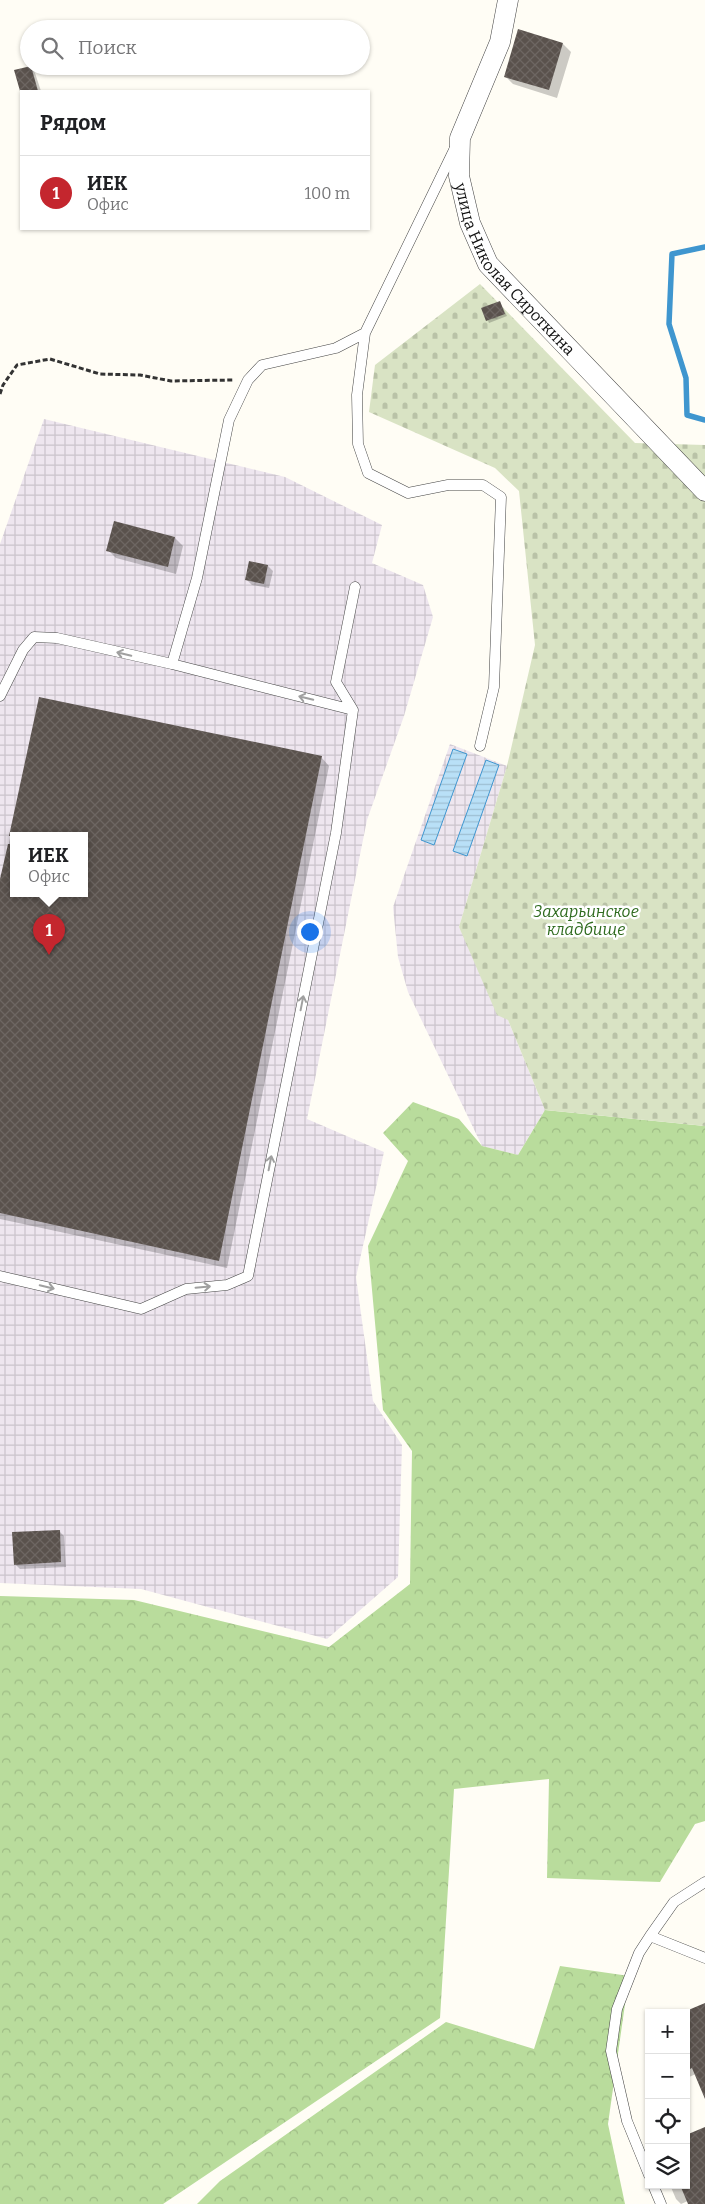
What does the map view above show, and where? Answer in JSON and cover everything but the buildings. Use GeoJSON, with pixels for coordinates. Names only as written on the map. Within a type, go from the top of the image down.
{"type":"FeatureCollection","features":[{"type":"Feature","properties":{"kind":"street","name":"улица Николая Сироткина"},"geometry":{"type":"LineString","coordinates":[[508,0],[500,42],[460,138],[459,176],[470,223],[488,264],[705,491]]}},
{"type":"Feature","properties":{"kind":"lane"},"geometry":{"type":"LineString","coordinates":[[460,138],[365,333],[357,394],[358,444],[368,472],[408,493],[448,485],[483,485],[501,497],[494,687],[480,746]]}},
{"type":"Feature","properties":{"kind":"lane"},"geometry":{"type":"LineString","coordinates":[[172,664],[197,578],[229,420],[248,380],[262,365],[336,348],[365,333]]}},
{"type":"Feature","properties":{"kind":"lane"},"geometry":{"type":"LineString","coordinates":[[0,1276],[142,1309],[186,1289],[227,1285],[248,1276],[336,833],[353,710],[336,682],[355,587]]}},
{"type":"Feature","properties":{"kind":"lane"},"geometry":{"type":"LineString","coordinates":[[0,696],[23,650],[34,637],[57,638],[172,664],[353,710]]}},
{"type":"Feature","properties":{"kind":"lane"},"geometry":{"type":"LineString","coordinates":[[645,2165],[627,2122],[611,2051],[617,2009],[639,1953],[650,1936],[674,1902],[705,1882]]}},
{"type":"Feature","properties":{"kind":"lane"},"geometry":{"type":"LineString","coordinates":[[650,1936],[705,1958]]}},
{"type":"Feature","properties":{"kind":"lane"},"geometry":{"type":"LineString","coordinates":[[655,2189],[661,2204]]}},
{"type":"Feature","properties":{"kind":"path"},"geometry":{"type":"LineString","coordinates":[[0,394],[3,385],[17,365],[50,359],[100,374],[140,374],[171,381],[248,380]]}},
{"type":"Feature","properties":{"kind":"shaded area"},"geometry":{"type":"Polygon","coordinates":[[[44,419],[285,477],[382,525],[372,563],[423,585],[433,617],[404,716],[367,820],[307,1119],[384,1152],[356,1277],[373,1401],[402,1445],[398,1577],[327,1639],[141,1589],[0,1583],[0,544],[44,419]]]}},
{"type":"Feature","properties":{"kind":"shaded area"},"geometry":{"type":"Polygon","coordinates":[[[450,744],[507,766],[459,927],[508,1020],[545,1110],[518,1155],[482,1146],[408,992],[398,957],[393,907],[450,744]]]}},
{"type":"Feature","properties":{"kind":"green space","name":"Захарьинское кладбище"},"geometry":{"type":"Polygon","coordinates":[[[480,284],[635,443],[705,445],[705,1126],[545,1110],[508,1020],[497,1015],[459,927],[507,766],[535,645],[519,491],[495,468],[369,412],[375,365],[480,284]]]}},
{"type":"Feature","properties":{"kind":"green space"},"geometry":{"type":"Polygon","coordinates":[[[413,1102],[459,1119],[482,1146],[518,1155],[545,1110],[705,1126],[705,1821],[695,1824],[660,1882],[547,1878],[549,1779],[454,1789],[440,2018],[163,2204],[0,2204],[0,1596],[134,1600],[329,1647],[410,1584],[412,1451],[383,1410],[368,1246],[408,1161],[383,1133],[413,1102]]]}},
{"type":"Feature","properties":{"kind":"green space"},"geometry":{"type":"Polygon","coordinates":[[[560,1966],[629,1976],[608,2124],[625,2204],[197,2204],[220,2181],[446,2022],[534,2049],[560,1966]]]}},
{"type":"Feature","properties":{"kind":"water"},"geometry":{"type":"Polygon","coordinates":[[[453,749],[467,754],[434,845],[421,840],[453,749]]]}},
{"type":"Feature","properties":{"kind":"water"},"geometry":{"type":"Polygon","coordinates":[[[486,760],[499,765],[467,856],[453,851],[486,760]]]}},
{"type":"Feature","properties":{"kind":"waterway"},"geometry":{"type":"LineString","coordinates":[[705,247],[672,254],[669,324],[686,378],[687,415],[705,420]]}},
{"type":"Feature","properties":{"kind":"place","name":"ИЕК"},"geometry":{"type":"Point","coordinates":[49,955]}}]}
